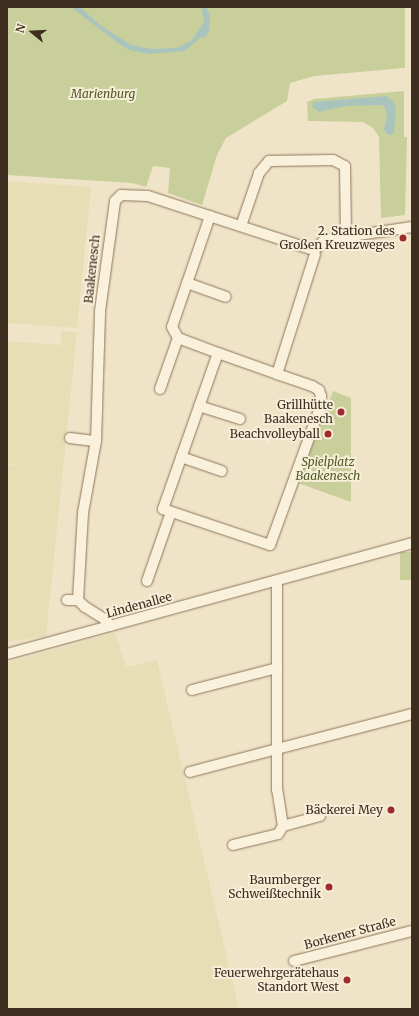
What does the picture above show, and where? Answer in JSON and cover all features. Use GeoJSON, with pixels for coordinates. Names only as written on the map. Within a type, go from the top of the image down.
{"type":"FeatureCollection","features":[{"type":"Feature","properties":{"kind":"street"},"geometry":{"type":"LineString","coordinates":[[241,226],[259,173],[269,161],[332,160],[345,166],[346,237]]}},
{"type":"Feature","properties":{"kind":"street","name":"Baakenesch"},"geometry":{"type":"LineString","coordinates":[[78,600],[83,513],[96,441],[100,311],[114,201],[121,195],[148,196],[314,250]]}},
{"type":"Feature","properties":{"kind":"street"},"geometry":{"type":"LineString","coordinates":[[210,216],[173,321],[173,334],[178,338],[218,353],[312,386],[318,390],[321,396],[320,405],[270,546],[163,509],[218,353]]}},
{"type":"Feature","properties":{"kind":"street"},"geometry":{"type":"LineString","coordinates":[[277,374],[314,250],[324,240],[412,227]]}},
{"type":"Feature","properties":{"kind":"street"},"geometry":{"type":"LineString","coordinates":[[187,282],[226,297]]}},
{"type":"Feature","properties":{"kind":"street"},"geometry":{"type":"LineString","coordinates":[[160,389],[178,338]]}},
{"type":"Feature","properties":{"kind":"street"},"geometry":{"type":"LineString","coordinates":[[199,406],[240,419]]}},
{"type":"Feature","properties":{"kind":"street"},"geometry":{"type":"LineString","coordinates":[[70,438],[96,441]]}},
{"type":"Feature","properties":{"kind":"street"},"geometry":{"type":"LineString","coordinates":[[181,457],[222,471]]}},
{"type":"Feature","properties":{"kind":"street"},"geometry":{"type":"LineString","coordinates":[[147,582],[171,512]]}},
{"type":"Feature","properties":{"kind":"street","name":"Lindenallee"},"geometry":{"type":"LineString","coordinates":[[7,654],[277,582],[412,543]]}},
{"type":"Feature","properties":{"kind":"street"},"geometry":{"type":"LineString","coordinates":[[232,845],[278,834],[283,826],[277,790],[277,582]]}},
{"type":"Feature","properties":{"kind":"street"},"geometry":{"type":"LineString","coordinates":[[67,600],[78,600],[84,607],[106,620],[110,626]]}},
{"type":"Feature","properties":{"kind":"street"},"geometry":{"type":"LineString","coordinates":[[192,690],[277,668]]}},
{"type":"Feature","properties":{"kind":"street"},"geometry":{"type":"LineString","coordinates":[[190,772],[412,714]]}},
{"type":"Feature","properties":{"kind":"street"},"geometry":{"type":"LineString","coordinates":[[283,826],[320,816]]}},
{"type":"Feature","properties":{"kind":"street","name":"Borkener Straße"},"geometry":{"type":"LineString","coordinates":[[294,961],[412,930]]}},
{"type":"Feature","properties":{"kind":"shaded area"},"geometry":{"type":"Polygon","coordinates":[[[7,181],[91,187],[77,328],[7,323],[7,181]]]}},
{"type":"Feature","properties":{"kind":"shaded area"},"geometry":{"type":"Polygon","coordinates":[[[61,331],[77,332],[46,636],[7,642],[7,465],[28,466],[7,464],[7,341],[61,345],[61,331]]]}},
{"type":"Feature","properties":{"kind":"shaded area"},"geometry":{"type":"Polygon","coordinates":[[[115,633],[126,667],[157,660],[239,1009],[7,1009],[7,663],[115,633]]]}},
{"type":"Feature","properties":{"kind":"green space","name":"Marienburg"},"geometry":{"type":"Polygon","coordinates":[[[7,7],[405,7],[405,68],[314,76],[290,83],[287,101],[226,138],[217,155],[202,205],[168,193],[170,168],[153,166],[146,187],[132,183],[7,175],[7,7]]]}},
{"type":"Feature","properties":{"kind":"green space"},"geometry":{"type":"Polygon","coordinates":[[[404,91],[404,137],[407,137],[405,215],[381,218],[379,137],[373,128],[363,122],[308,121],[307,102],[314,99],[404,91]]]}},
{"type":"Feature","properties":{"kind":"green space","name":"Spielplatz Baakenesch"},"geometry":{"type":"Polygon","coordinates":[[[333,391],[351,398],[351,502],[298,483],[333,391]]]}},
{"type":"Feature","properties":{"kind":"green space"},"geometry":{"type":"Polygon","coordinates":[[[400,552],[412,552],[412,580],[400,580],[400,552]]]}},
{"type":"Feature","properties":{"kind":"water"},"geometry":{"type":"Polygon","coordinates":[[[71,7],[80,7],[100,25],[131,45],[152,49],[177,48],[192,40],[204,22],[201,7],[206,7],[210,15],[209,31],[205,37],[201,37],[185,51],[148,54],[129,50],[71,7]]]}},
{"type":"Feature","properties":{"kind":"water"},"geometry":{"type":"Polygon","coordinates":[[[386,96],[393,101],[396,107],[394,133],[391,135],[387,134],[384,129],[387,115],[384,105],[345,106],[319,112],[312,107],[313,102],[386,96]]]}},
{"type":"Feature","properties":{"kind":"place","name":"2. Station des Großen Kreuzweges"},"geometry":{"type":"Point","coordinates":[403,238]}},
{"type":"Feature","properties":{"kind":"place","name":"Grillhütte Baakenesch"},"geometry":{"type":"Point","coordinates":[341,412]}},
{"type":"Feature","properties":{"kind":"place","name":"Beachvolleyball"},"geometry":{"type":"Point","coordinates":[328,434]}},
{"type":"Feature","properties":{"kind":"place","name":"Bäckerei Mey"},"geometry":{"type":"Point","coordinates":[391,810]}},
{"type":"Feature","properties":{"kind":"place","name":"Baumberger Schweißtechnik"},"geometry":{"type":"Point","coordinates":[329,887]}},
{"type":"Feature","properties":{"kind":"place","name":"Feuerwehrgerätehaus Standort West"},"geometry":{"type":"Point","coordinates":[347,980]}}]}
